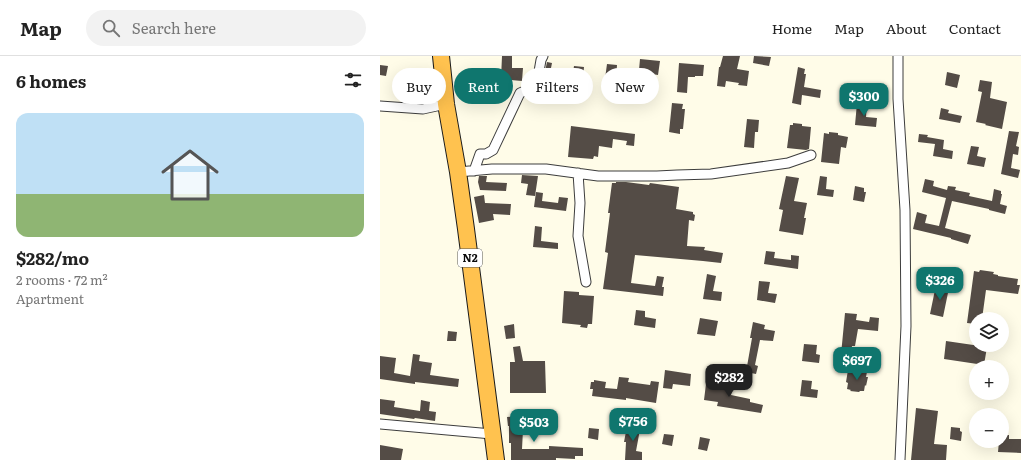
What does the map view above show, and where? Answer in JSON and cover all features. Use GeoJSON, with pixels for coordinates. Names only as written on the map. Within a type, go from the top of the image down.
{"type":"FeatureCollection","features":[{"type":"Feature","properties":{"kind":"highway","name":"N2"},"geometry":{"type":"LineString","coordinates":[[441,56],[442,68]]}},
{"type":"Feature","properties":{"kind":"highway","name":"N2"},"geometry":{"type":"LineString","coordinates":[[446,104],[466,172],[466,229],[496,460]]}},
{"type":"Feature","properties":{"kind":"street"},"geometry":{"type":"LineString","coordinates":[[466,172],[480,154],[486,154],[493,150],[520,93],[537,83],[543,56]]}},
{"type":"Feature","properties":{"kind":"street"},"geometry":{"type":"LineString","coordinates":[[898,56],[898,99],[905,210],[906,326],[900,460]]}},
{"type":"Feature","properties":{"kind":"street"},"geometry":{"type":"LineString","coordinates":[[380,106],[423,109],[446,104]]}},
{"type":"Feature","properties":{"kind":"street"},"geometry":{"type":"LineString","coordinates":[[466,172],[492,169],[546,169],[598,176],[711,174],[788,163],[811,155]]}},
{"type":"Feature","properties":{"kind":"street"},"geometry":{"type":"LineString","coordinates":[[578,173],[580,203],[578,236],[586,282]]}},
{"type":"Feature","properties":{"kind":"street"},"geometry":{"type":"LineString","coordinates":[[380,424],[492,434]]}},
{"type":"Feature","properties":{"kind":"building"},"geometry":{"type":"Polygon","coordinates":[[[502,56],[512,56],[512,68],[501,68],[502,56]]]}},
{"type":"Feature","properties":{"kind":"building"},"geometry":{"type":"Polygon","coordinates":[[[723,56],[740,56],[737,69],[749,71],[747,86],[726,81],[725,87],[717,86],[719,67],[723,56]]]}},
{"type":"Feature","properties":{"kind":"building"},"geometry":{"type":"Polygon","coordinates":[[[754,56],[771,57],[769,66],[753,63],[754,56]]]}},
{"type":"Feature","properties":{"kind":"building"},"geometry":{"type":"Polygon","coordinates":[[[640,59],[660,61],[659,68],[639,68],[640,59]]]}},
{"type":"Feature","properties":{"kind":"building"},"geometry":{"type":"Polygon","coordinates":[[[547,62],[552,63],[551,68],[546,68],[547,62]]]}},
{"type":"Feature","properties":{"kind":"building"},"geometry":{"type":"Polygon","coordinates":[[[679,63],[704,65],[703,76],[688,77],[687,93],[677,92],[679,63]]]}},
{"type":"Feature","properties":{"kind":"building"},"geometry":{"type":"Polygon","coordinates":[[[607,64],[617,65],[617,68],[606,68],[607,64]]]}},
{"type":"Feature","properties":{"kind":"building"},"geometry":{"type":"Polygon","coordinates":[[[380,65],[388,66],[386,76],[380,75],[380,65]]]}},
{"type":"Feature","properties":{"kind":"building"},"geometry":{"type":"Polygon","coordinates":[[[574,66],[584,67],[584,68],[574,68],[574,66]]]}},
{"type":"Feature","properties":{"kind":"building"},"geometry":{"type":"Polygon","coordinates":[[[798,67],[805,69],[804,74],[806,74],[804,87],[821,90],[820,98],[802,95],[801,105],[792,103],[798,67]]]}},
{"type":"Feature","properties":{"kind":"building"},"geometry":{"type":"Polygon","coordinates":[[[513,68],[521,68],[521,81],[513,80],[513,68]]]}},
{"type":"Feature","properties":{"kind":"building"},"geometry":{"type":"Polygon","coordinates":[[[947,72],[960,75],[957,88],[945,85],[947,72]]]}},
{"type":"Feature","properties":{"kind":"building"},"geometry":{"type":"Polygon","coordinates":[[[980,80],[992,82],[990,98],[1007,102],[1002,129],[976,122],[982,92],[978,91],[980,80]]]}},
{"type":"Feature","properties":{"kind":"building"},"geometry":{"type":"Polygon","coordinates":[[[672,103],[683,104],[682,109],[685,109],[683,129],[680,129],[680,134],[669,132],[672,103]]]}},
{"type":"Feature","properties":{"kind":"building"},"geometry":{"type":"Polygon","coordinates":[[[857,103],[867,104],[866,117],[877,118],[876,127],[855,125],[857,103]]]}},
{"type":"Feature","properties":{"kind":"building"},"geometry":{"type":"Polygon","coordinates":[[[941,108],[949,110],[948,113],[962,116],[960,123],[939,119],[941,108]]]}},
{"type":"Feature","properties":{"kind":"building"},"geometry":{"type":"Polygon","coordinates":[[[747,119],[759,120],[758,132],[755,132],[754,148],[744,147],[747,119]]]}},
{"type":"Feature","properties":{"kind":"building"},"geometry":{"type":"Polygon","coordinates":[[[793,123],[811,127],[809,149],[787,148],[790,125],[793,125],[793,123]]]}},
{"type":"Feature","properties":{"kind":"building"},"geometry":{"type":"Polygon","coordinates":[[[571,126],[635,134],[634,146],[626,145],[627,141],[613,139],[612,148],[599,146],[598,157],[594,156],[593,159],[568,157],[571,126]]]}},
{"type":"Feature","properties":{"kind":"building"},"geometry":{"type":"Polygon","coordinates":[[[1009,131],[1019,132],[1016,146],[1019,147],[1018,155],[1013,154],[1011,168],[1020,170],[1018,178],[1001,174],[1009,131]]]}},
{"type":"Feature","properties":{"kind":"building"},"geometry":{"type":"Polygon","coordinates":[[[829,132],[838,133],[838,135],[848,137],[846,148],[841,147],[839,164],[821,162],[824,133],[829,134],[829,132]]]}},
{"type":"Feature","properties":{"kind":"building"},"geometry":{"type":"Polygon","coordinates":[[[919,134],[944,140],[943,149],[953,151],[952,159],[933,156],[935,144],[918,142],[919,134]]]}},
{"type":"Feature","properties":{"kind":"building"},"geometry":{"type":"Polygon","coordinates":[[[971,146],[979,147],[977,156],[986,158],[984,167],[967,164],[971,146]]]}},
{"type":"Feature","properties":{"kind":"building"},"geometry":{"type":"Polygon","coordinates":[[[522,175],[538,176],[535,196],[526,195],[528,184],[521,183],[522,175]]]}},
{"type":"Feature","properties":{"kind":"building"},"geometry":{"type":"Polygon","coordinates":[[[479,176],[487,176],[486,182],[507,183],[506,191],[480,190],[478,182],[479,176]]]}},
{"type":"Feature","properties":{"kind":"building"},"geometry":{"type":"Polygon","coordinates":[[[786,176],[799,178],[794,201],[807,203],[803,235],[779,231],[783,210],[779,209],[786,176]]]}},
{"type":"Feature","properties":{"kind":"building"},"geometry":{"type":"Polygon","coordinates":[[[820,176],[827,177],[826,189],[834,190],[833,197],[817,195],[820,176]]]}},
{"type":"Feature","properties":{"kind":"building"},"geometry":{"type":"Polygon","coordinates":[[[925,179],[934,181],[933,186],[947,190],[948,186],[956,187],[955,190],[970,193],[969,196],[992,201],[994,189],[1001,191],[1002,194],[1000,204],[1007,206],[1005,214],[952,201],[945,228],[971,235],[968,244],[951,238],[913,229],[917,212],[927,215],[925,223],[939,226],[946,198],[922,192],[925,179]]]}},
{"type":"Feature","properties":{"kind":"building"},"geometry":{"type":"Polygon","coordinates":[[[616,182],[649,185],[650,183],[679,187],[676,209],[693,212],[695,215],[694,221],[689,220],[687,246],[705,247],[704,250],[723,253],[721,263],[635,255],[631,283],[655,286],[657,276],[664,277],[662,287],[664,287],[663,296],[603,289],[608,253],[605,252],[610,213],[608,213],[612,183],[616,182]]]}},
{"type":"Feature","properties":{"kind":"building"},"geometry":{"type":"Polygon","coordinates":[[[855,186],[864,188],[864,192],[866,192],[864,202],[853,200],[855,186]]]}},
{"type":"Feature","properties":{"kind":"building"},"geometry":{"type":"Polygon","coordinates":[[[536,192],[543,193],[542,201],[558,203],[559,197],[568,198],[566,211],[534,207],[536,192]]]}},
{"type":"Feature","properties":{"kind":"building"},"geometry":{"type":"Polygon","coordinates":[[[484,195],[485,203],[511,204],[510,215],[493,214],[494,220],[479,223],[474,197],[484,195]]]}},
{"type":"Feature","properties":{"kind":"building"},"geometry":{"type":"Polygon","coordinates":[[[535,226],[542,227],[541,241],[558,243],[558,249],[533,247],[535,226]]]}},
{"type":"Feature","properties":{"kind":"building"},"geometry":{"type":"Polygon","coordinates":[[[766,251],[775,252],[774,258],[791,260],[791,255],[799,256],[798,269],[764,264],[766,251]]]}},
{"type":"Feature","properties":{"kind":"building"},"geometry":{"type":"Polygon","coordinates":[[[980,270],[994,272],[993,274],[998,276],[1018,279],[1017,285],[1020,285],[1018,294],[986,290],[983,312],[969,312],[969,323],[967,323],[974,271],[979,272],[980,270]]]}},
{"type":"Feature","properties":{"kind":"building"},"geometry":{"type":"Polygon","coordinates":[[[707,274],[716,276],[713,291],[722,292],[721,301],[703,299],[707,274]]]}},
{"type":"Feature","properties":{"kind":"building"},"geometry":{"type":"Polygon","coordinates":[[[759,281],[770,282],[768,293],[777,294],[775,303],[757,300],[759,281]]]}},
{"type":"Feature","properties":{"kind":"building"},"geometry":{"type":"Polygon","coordinates":[[[936,285],[949,288],[943,317],[930,314],[936,285]]]}},
{"type":"Feature","properties":{"kind":"building"},"geometry":{"type":"Polygon","coordinates":[[[564,291],[579,292],[579,295],[594,296],[592,324],[588,324],[587,328],[580,327],[581,325],[562,323],[564,291]]]}},
{"type":"Feature","properties":{"kind":"building"},"geometry":{"type":"Polygon","coordinates":[[[636,310],[645,311],[645,317],[656,319],[655,328],[634,325],[636,310]]]}},
{"type":"Feature","properties":{"kind":"building"},"geometry":{"type":"Polygon","coordinates":[[[845,313],[857,314],[856,320],[869,322],[870,317],[879,318],[878,331],[858,329],[855,346],[852,346],[849,366],[840,365],[845,313]]]}},
{"type":"Feature","properties":{"kind":"building"},"geometry":{"type":"Polygon","coordinates":[[[700,318],[718,321],[715,336],[697,334],[700,318]]]}},
{"type":"Feature","properties":{"kind":"building"},"geometry":{"type":"Polygon","coordinates":[[[753,322],[765,325],[764,329],[775,331],[773,341],[760,340],[755,365],[758,366],[756,374],[746,372],[752,338],[750,338],[753,322]]]}},
{"type":"Feature","properties":{"kind":"building"},"geometry":{"type":"Polygon","coordinates":[[[514,324],[515,338],[506,339],[504,326],[514,324]]]}},
{"type":"Feature","properties":{"kind":"building"},"geometry":{"type":"Polygon","coordinates":[[[448,331],[457,332],[456,341],[447,341],[448,331]]]}},
{"type":"Feature","properties":{"kind":"building"},"geometry":{"type":"Polygon","coordinates":[[[946,341],[969,344],[969,352],[986,352],[985,360],[969,360],[969,363],[944,359],[946,341]]]}},
{"type":"Feature","properties":{"kind":"building"},"geometry":{"type":"Polygon","coordinates":[[[804,344],[817,345],[816,354],[820,355],[819,363],[802,361],[804,344]]]}},
{"type":"Feature","properties":{"kind":"building"},"geometry":{"type":"Polygon","coordinates":[[[520,346],[523,361],[545,361],[546,393],[510,393],[510,362],[515,362],[513,347],[520,346]]]}},
{"type":"Feature","properties":{"kind":"building"},"geometry":{"type":"Polygon","coordinates":[[[413,354],[420,355],[419,361],[432,363],[430,375],[459,379],[458,387],[415,382],[415,384],[380,379],[380,356],[396,358],[394,373],[410,376],[413,354]]]}},
{"type":"Feature","properties":{"kind":"building"},"geometry":{"type":"Polygon","coordinates":[[[665,370],[691,374],[690,386],[673,384],[672,389],[663,388],[665,370]]]}},
{"type":"Feature","properties":{"kind":"building"},"geometry":{"type":"Polygon","coordinates":[[[848,370],[867,372],[866,377],[868,377],[864,391],[850,391],[851,390],[847,389],[848,383],[846,382],[848,370]]]}},
{"type":"Feature","properties":{"kind":"building"},"geometry":{"type":"Polygon","coordinates":[[[707,376],[716,377],[714,387],[732,390],[731,395],[750,399],[750,402],[763,405],[761,413],[717,406],[718,402],[704,400],[707,376]]]}},
{"type":"Feature","properties":{"kind":"building"},"geometry":{"type":"Polygon","coordinates":[[[619,377],[629,378],[628,382],[650,385],[651,381],[659,382],[656,403],[626,398],[626,400],[592,396],[593,389],[590,389],[591,382],[594,382],[594,380],[606,382],[605,388],[617,389],[619,377]]]}},
{"type":"Feature","properties":{"kind":"building"},"geometry":{"type":"Polygon","coordinates":[[[802,380],[812,381],[811,389],[818,390],[817,398],[800,396],[802,380]]]}},
{"type":"Feature","properties":{"kind":"building"},"geometry":{"type":"Polygon","coordinates":[[[380,399],[395,401],[394,407],[420,411],[421,400],[430,402],[429,411],[436,412],[435,421],[380,414],[380,399]]]}},
{"type":"Feature","properties":{"kind":"building"},"geometry":{"type":"Polygon","coordinates":[[[916,408],[938,411],[934,444],[947,445],[946,460],[911,460],[916,408]]]}},
{"type":"Feature","properties":{"kind":"building"},"geometry":{"type":"Polygon","coordinates":[[[529,411],[530,429],[523,430],[522,449],[549,449],[549,446],[583,448],[583,456],[575,456],[575,459],[556,458],[556,460],[511,460],[511,443],[509,443],[509,426],[507,417],[518,416],[518,412],[529,411]]]}},
{"type":"Feature","properties":{"kind":"building"},"geometry":{"type":"Polygon","coordinates":[[[628,421],[641,424],[636,451],[642,452],[642,460],[625,460],[626,442],[624,442],[628,421]]]}},
{"type":"Feature","properties":{"kind":"building"},"geometry":{"type":"Polygon","coordinates":[[[951,427],[960,428],[960,431],[962,432],[961,441],[950,439],[951,427]]]}},
{"type":"Feature","properties":{"kind":"building"},"geometry":{"type":"Polygon","coordinates":[[[589,428],[599,429],[598,440],[588,438],[589,428]]]}},
{"type":"Feature","properties":{"kind":"building"},"geometry":{"type":"Polygon","coordinates":[[[664,434],[674,435],[672,446],[662,444],[664,434]]]}},
{"type":"Feature","properties":{"kind":"building"},"geometry":{"type":"Polygon","coordinates":[[[700,437],[710,439],[707,451],[698,449],[700,437]]]}},
{"type":"Feature","properties":{"kind":"building"},"geometry":{"type":"Polygon","coordinates":[[[1009,439],[1021,439],[1021,453],[998,452],[998,448],[1009,448],[1009,439]]]}},
{"type":"Feature","properties":{"kind":"building"},"geometry":{"type":"Polygon","coordinates":[[[380,445],[403,449],[401,460],[380,460],[380,445]]]}}]}
